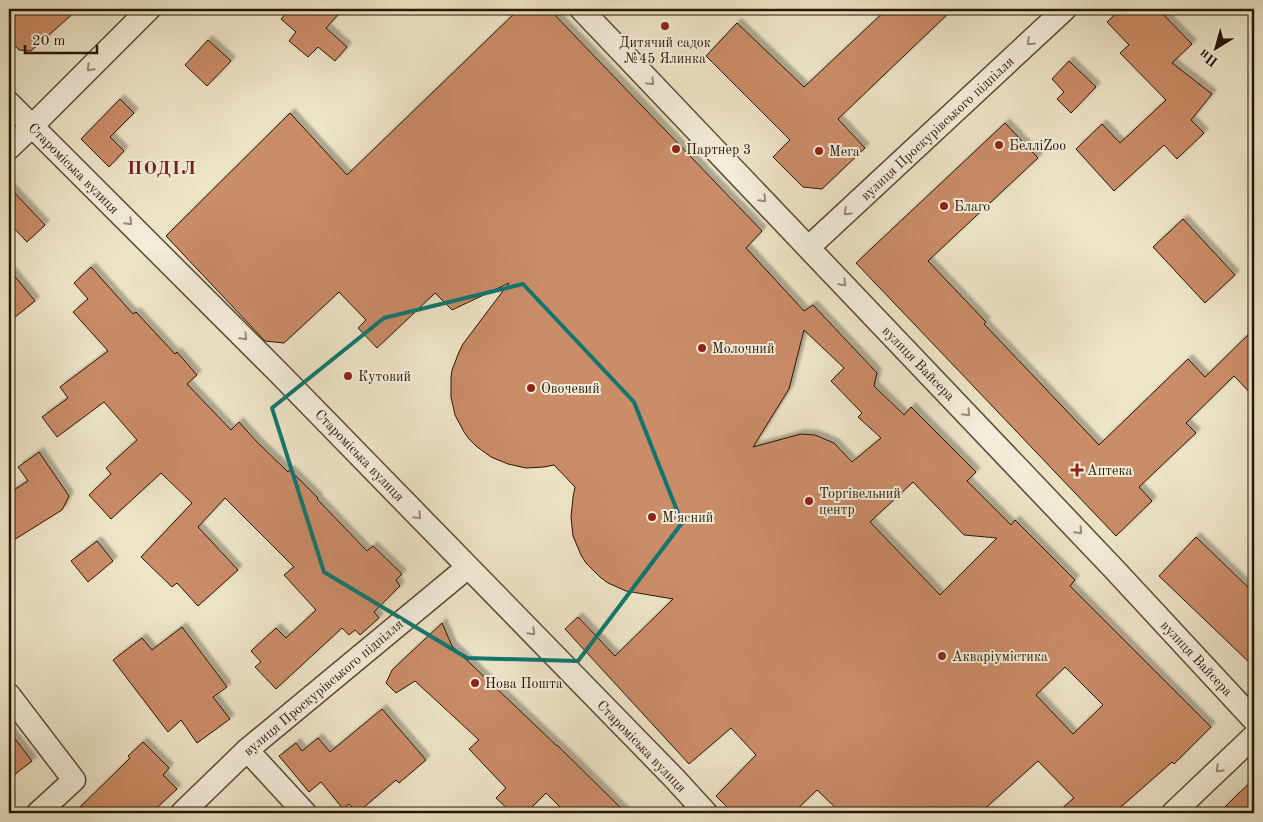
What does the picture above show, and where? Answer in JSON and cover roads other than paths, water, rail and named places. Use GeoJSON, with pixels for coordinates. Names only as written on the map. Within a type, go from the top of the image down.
{"type":"FeatureCollection","features":[{"type":"Feature","properties":{"kind":"street"},"geometry":{"type":"LineString","coordinates":[[9,148],[149,9]]}},
{"type":"Feature","properties":{"kind":"street","name":"вулиця Вайсера"},"geometry":{"type":"LineString","coordinates":[[581,9],[1114,568],[1254,720]]}},
{"type":"Feature","properties":{"kind":"street","name":"вулиця Проскурівського підпілля"},"geometry":{"type":"LineString","coordinates":[[809,247],[1065,9]]}},
{"type":"Feature","properties":{"kind":"street","name":"Староміська вулиця"},"geometry":{"type":"LineString","coordinates":[[9,103],[282,375],[706,813]]}},
{"type":"Feature","properties":{"kind":"street","name":"вулиця Проскурівського підпілля"},"geometry":{"type":"LineString","coordinates":[[182,813],[247,750],[468,567]]}},
{"type":"Feature","properties":{"kind":"street"},"geometry":{"type":"LineString","coordinates":[[9,695],[74,780],[38,813]]}},
{"type":"Feature","properties":{"kind":"street"},"geometry":{"type":"LineString","coordinates":[[1173,813],[1254,736]]}},
{"type":"Feature","properties":{"kind":"street"},"geometry":{"type":"LineString","coordinates":[[247,750],[305,813]]}},
{"type":"Feature","properties":{"kind":"place","name":"Дитячий садок №45 Ялинка"},"geometry":{"type":"Point","coordinates":[665,26]}},
{"type":"Feature","properties":{"kind":"place","name":"БелліZoo"},"geometry":{"type":"Point","coordinates":[999,145]}},
{"type":"Feature","properties":{"kind":"place","name":"Партнер 3"},"geometry":{"type":"Point","coordinates":[676,149]}},
{"type":"Feature","properties":{"kind":"place","name":"Мега"},"geometry":{"type":"Point","coordinates":[819,151]}},
{"type":"Feature","properties":{"kind":"place","name":"Благо"},"geometry":{"type":"Point","coordinates":[944,206]}},
{"type":"Feature","properties":{"kind":"place","name":"Молочний"},"geometry":{"type":"Point","coordinates":[702,348]}},
{"type":"Feature","properties":{"kind":"place","name":"Кутовий"},"geometry":{"type":"Point","coordinates":[348,376]}},
{"type":"Feature","properties":{"kind":"place","name":"Овочевий"},"geometry":{"type":"Point","coordinates":[531,388]}},
{"type":"Feature","properties":{"kind":"place","name":"Аптека"},"geometry":{"type":"Point","coordinates":[1077,470]}},
{"type":"Feature","properties":{"kind":"place","name":"Торгівельний центр"},"geometry":{"type":"Point","coordinates":[809,501]}},
{"type":"Feature","properties":{"kind":"place","name":"М'ясний"},"geometry":{"type":"Point","coordinates":[652,517]}},
{"type":"Feature","properties":{"kind":"place","name":"Акваріумістика"},"geometry":{"type":"Point","coordinates":[942,656]}},
{"type":"Feature","properties":{"kind":"place","name":"Нова Пошта"},"geometry":{"type":"Point","coordinates":[475,683]}},
{"type":"Feature","properties":{"kind":"district","name":"ПОДІЛ"},"geometry":{"type":"Point","coordinates":[162,167]}}]}
